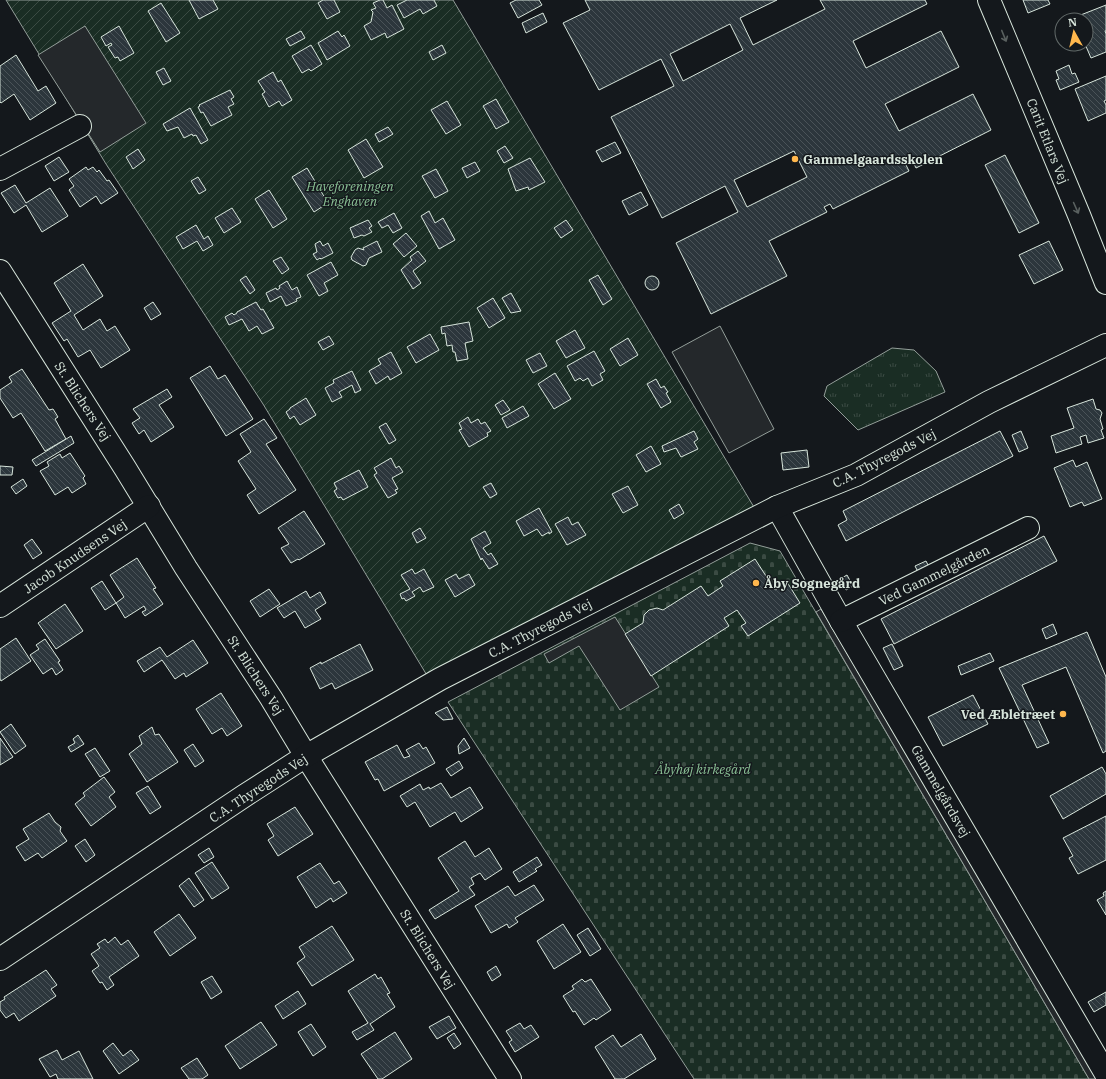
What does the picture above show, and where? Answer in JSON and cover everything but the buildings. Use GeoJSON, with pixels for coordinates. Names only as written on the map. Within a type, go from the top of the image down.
{"type":"FeatureCollection","features":[{"type":"Feature","properties":{"kind":"street","name":"Carit Etlars Vej"},"geometry":{"type":"LineString","coordinates":[[990,0],[1106,283]]}},
{"type":"Feature","properties":{"kind":"street"},"geometry":{"type":"LineString","coordinates":[[0,169],[80,126]]}},
{"type":"Feature","properties":{"kind":"street","name":"St. Blichers Vej"},"geometry":{"type":"LineString","coordinates":[[0,271],[149,506],[186,568],[271,698],[510,1079]]}},
{"type":"Feature","properties":{"kind":"street","name":"C.A. Thyregods Vej"},"geometry":{"type":"LineString","coordinates":[[0,959],[237,800],[306,756],[440,679],[777,507],[856,475],[989,402],[1106,345]]}},
{"type":"Feature","properties":{"kind":"street","name":"Jacob Knudsens Vej"},"geometry":{"type":"LineString","coordinates":[[0,606],[149,506]]}},
{"type":"Feature","properties":{"kind":"street","name":"Gammelgårdsvej"},"geometry":{"type":"LineString","coordinates":[[777,507],[841,621],[1106,1074]]}},
{"type":"Feature","properties":{"kind":"street","name":"Ved Gammelgården"},"geometry":{"type":"LineString","coordinates":[[841,621],[1028,528]]}},
{"type":"Feature","properties":{"kind":"green space","name":"Haveforeningen Enghaven"},"geometry":{"type":"Polygon","coordinates":[[[6,0],[453,0],[758,514],[431,682],[263,404],[106,164],[6,0]]]}},
{"type":"Feature","properties":{"kind":"green space"},"geometry":{"type":"Polygon","coordinates":[[[892,348],[914,350],[936,371],[945,392],[858,430],[824,396],[827,386],[892,348]]]}},
{"type":"Feature","properties":{"kind":"green space","name":"Åbyhøj kirkegård"},"geometry":{"type":"Polygon","coordinates":[[[750,543],[780,551],[1089,1079],[694,1079],[448,702],[750,543]]]}},
{"type":"Feature","properties":{"kind":"shaded area"},"geometry":{"type":"Polygon","coordinates":[[[85,26],[146,123],[100,152],[38,55],[85,26]]]}},
{"type":"Feature","properties":{"kind":"shaded area"},"geometry":{"type":"Polygon","coordinates":[[[720,326],[774,429],[729,453],[672,352],[720,326]]]}},
{"type":"Feature","properties":{"kind":"shaded area"},"geometry":{"type":"Polygon","coordinates":[[[821,609],[1097,1079],[1089,1079],[816,612],[821,609]]]}},
{"type":"Feature","properties":{"kind":"shaded area"},"geometry":{"type":"Polygon","coordinates":[[[615,617],[659,687],[620,710],[579,646],[549,663],[544,654],[615,617]]]}},
{"type":"Feature","properties":{"kind":"place","name":"Gammelgaardsskolen"},"geometry":{"type":"Point","coordinates":[795,159]}},
{"type":"Feature","properties":{"kind":"place","name":"Åby Sognegård"},"geometry":{"type":"Point","coordinates":[756,583]}},
{"type":"Feature","properties":{"kind":"place","name":"Ved Æbletræet"},"geometry":{"type":"Point","coordinates":[1063,714]}}]}
